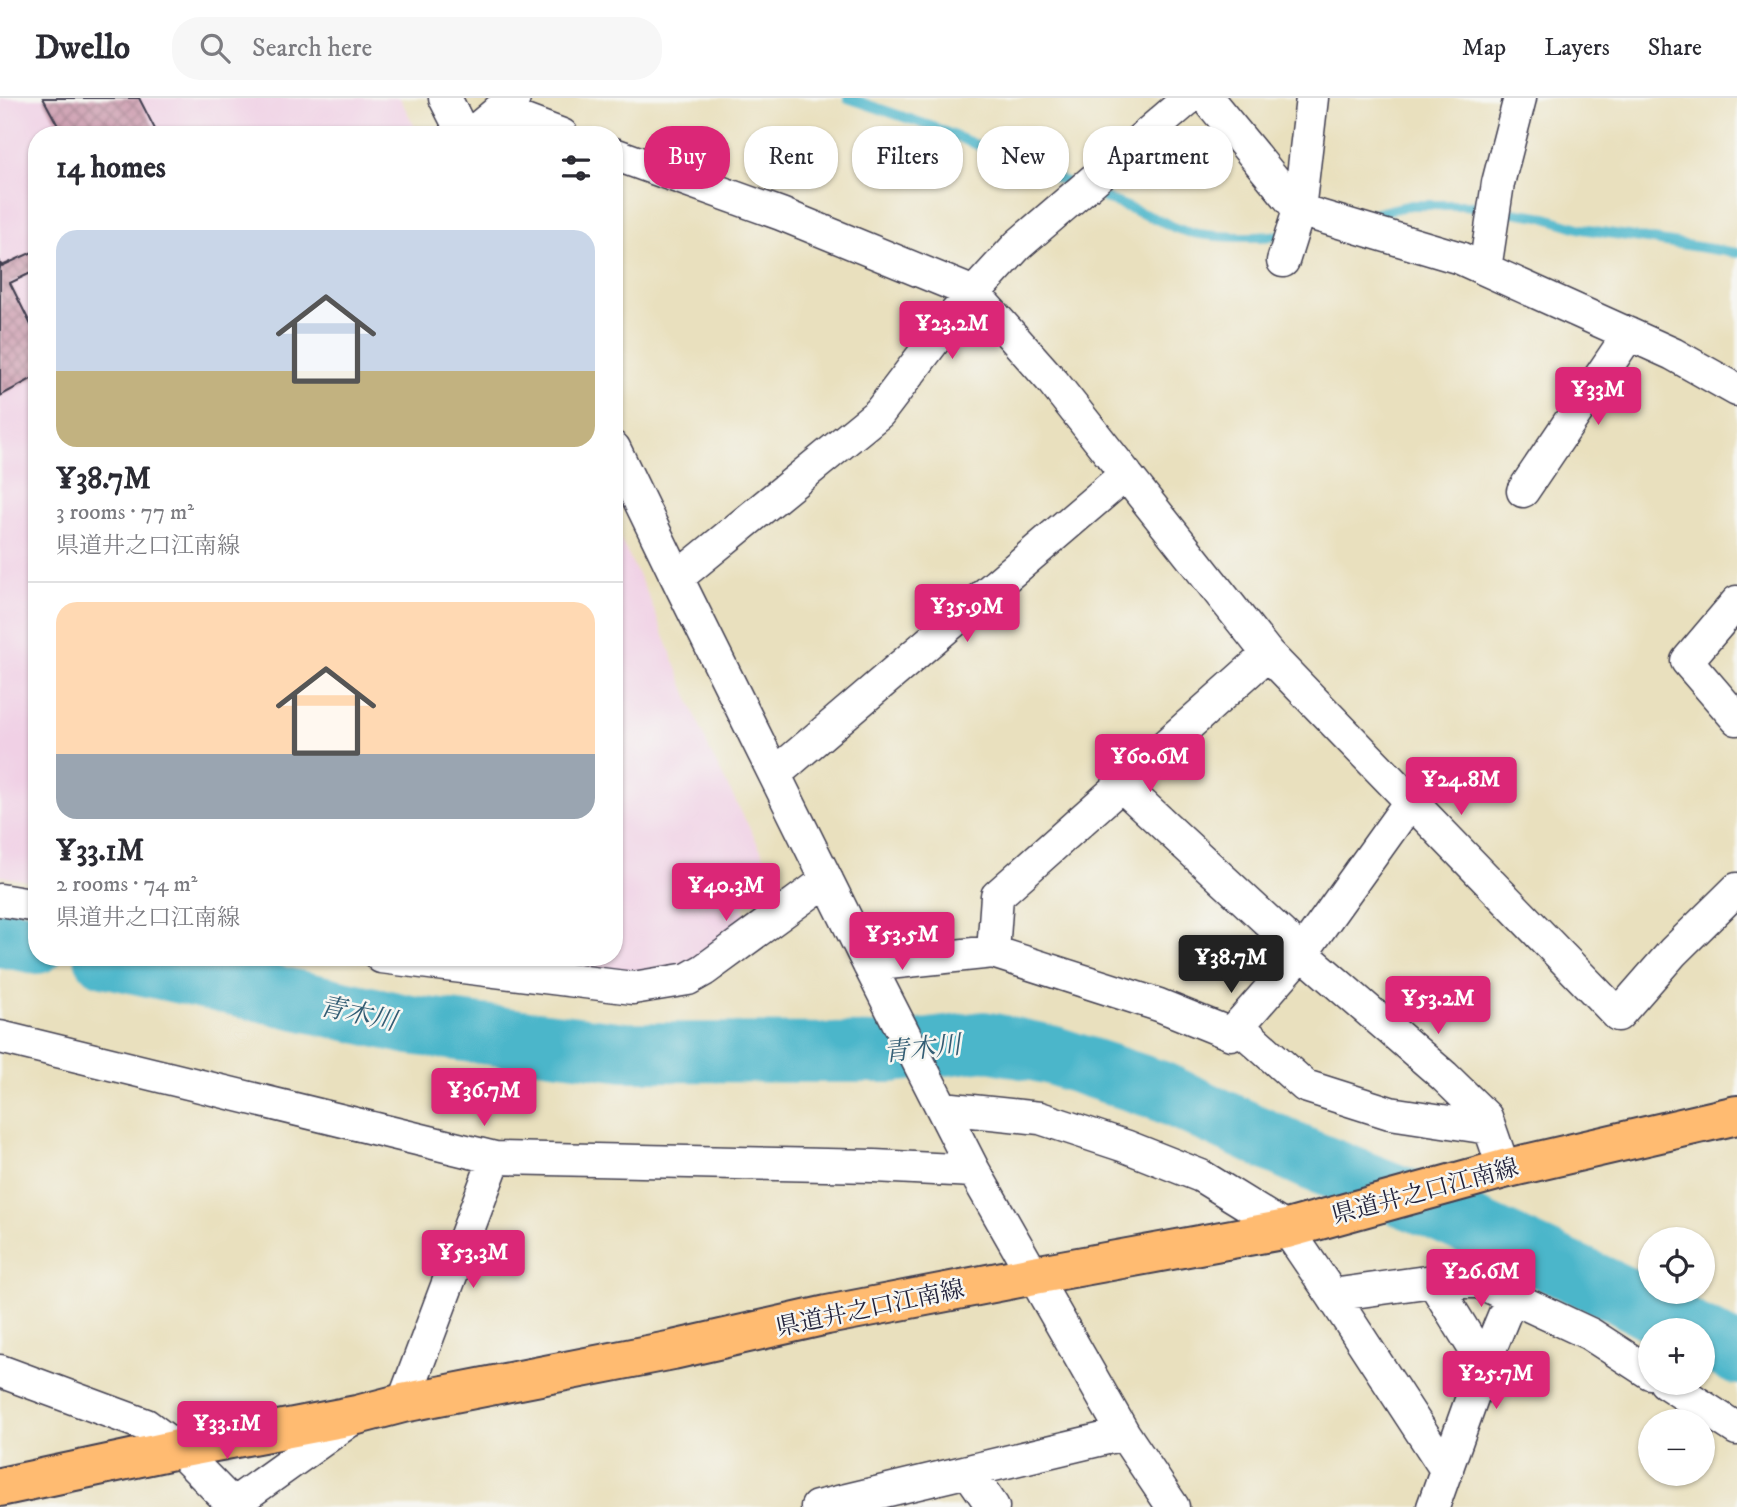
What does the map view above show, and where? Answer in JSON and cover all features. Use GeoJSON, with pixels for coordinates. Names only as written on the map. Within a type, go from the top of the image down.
{"type":"FeatureCollection","features":[{"type":"Feature","properties":{"kind":"main road","name":"県道井之口江南線"},"geometry":{"type":"LineString","coordinates":[[0,1488],[178,1449],[357,1415],[402,1403],[673,1350],[827,1315],[1290,1228],[1504,1169],[1735,1117]]}},
{"type":"Feature","properties":{"kind":"street"},"geometry":{"type":"LineString","coordinates":[[445,98],[459,126]]}},
{"type":"Feature","properties":{"kind":"street"},"geometry":{"type":"LineString","coordinates":[[677,578],[879,413],[952,317],[1018,245],[1189,98]]}},
{"type":"Feature","properties":{"kind":"street"},"geometry":{"type":"LineString","coordinates":[[1206,98],[1299,210],[1460,258],[1673,354],[1737,390]]}},
{"type":"Feature","properties":{"kind":"street"},"geometry":{"type":"LineString","coordinates":[[1283,261],[1299,210],[1312,98]]}},
{"type":"Feature","properties":{"kind":"street"},"geometry":{"type":"LineString","coordinates":[[1485,269],[1498,183],[1520,98]]}},
{"type":"Feature","properties":{"kind":"street"},"geometry":{"type":"LineString","coordinates":[[481,126],[506,105],[545,126]]}},
{"type":"Feature","properties":{"kind":"street"},"geometry":{"type":"LineString","coordinates":[[623,157],[781,215],[974,293],[1053,382],[1268,653],[1618,1015],[1673,952],[1737,889]]}},
{"type":"Feature","properties":{"kind":"street"},"geometry":{"type":"LineString","coordinates":[[1523,491],[1629,334]]}},
{"type":"Feature","properties":{"kind":"street"},"geometry":{"type":"LineString","coordinates":[[623,467],[869,965],[974,1171],[1124,1434],[1172,1507]]}},
{"type":"Feature","properties":{"kind":"street"},"geometry":{"type":"LineString","coordinates":[[775,774],[1126,474]]}},
{"type":"Feature","properties":{"kind":"street"},"geometry":{"type":"LineString","coordinates":[[1737,602],[1687,661],[1737,719]]}},
{"type":"Feature","properties":{"kind":"street"},"geometry":{"type":"LineString","coordinates":[[993,952],[997,896],[1268,653]]}},
{"type":"Feature","properties":{"kind":"street"},"geometry":{"type":"LineString","coordinates":[[1121,785],[1302,953],[1486,1116],[1504,1169]]}},
{"type":"Feature","properties":{"kind":"street"},"geometry":{"type":"LineString","coordinates":[[869,965],[993,952],[1159,1005],[1231,1034],[1302,953],[1410,802]]}},
{"type":"Feature","properties":{"kind":"street"},"geometry":{"type":"LineString","coordinates":[[454,966],[633,988],[688,979],[705,971],[827,880]]}},
{"type":"Feature","properties":{"kind":"street"},"geometry":{"type":"LineString","coordinates":[[0,900],[28,905]]}},
{"type":"Feature","properties":{"kind":"street"},"geometry":{"type":"LineString","coordinates":[[1239,1027],[1305,1086],[1390,1113],[1489,1128]]}},
{"type":"Feature","properties":{"kind":"street"},"geometry":{"type":"LineString","coordinates":[[0,1037],[495,1157],[974,1171]]}},
{"type":"Feature","properties":{"kind":"street"},"geometry":{"type":"LineString","coordinates":[[943,1108],[1040,1118],[1125,1146],[1200,1176],[1290,1228],[1447,1471]]}},
{"type":"Feature","properties":{"kind":"street"},"geometry":{"type":"LineString","coordinates":[[402,1403],[495,1157]]}},
{"type":"Feature","properties":{"kind":"street"},"geometry":{"type":"LineString","coordinates":[[1332,1295],[1433,1281],[1479,1282],[1590,1334],[1638,1365]]}},
{"type":"Feature","properties":{"kind":"street"},"geometry":{"type":"LineString","coordinates":[[1433,1281],[1484,1364]]}},
{"type":"Feature","properties":{"kind":"street"},"geometry":{"type":"LineString","coordinates":[[1433,1507],[1484,1364],[1512,1296]]}},
{"type":"Feature","properties":{"kind":"street"},"geometry":{"type":"LineString","coordinates":[[0,1371],[146,1425],[178,1449],[232,1506],[357,1415]]}},
{"type":"Feature","properties":{"kind":"street"},"geometry":{"type":"LineString","coordinates":[[1685,1395],[1737,1429]]}},
{"type":"Feature","properties":{"kind":"street"},"geometry":{"type":"LineString","coordinates":[[817,1507],[1124,1434]]}},
{"type":"Feature","properties":{"kind":"street"},"geometry":{"type":"LineString","coordinates":[[968,1471],[993,1507]]}},
{"type":"Feature","properties":{"kind":"shaded area"},"geometry":{"type":"Polygon","coordinates":[[[0,98],[400,98],[414,126],[28,126],[28,881],[0,876],[0,98]]]}},
{"type":"Feature","properties":{"kind":"shaded area"},"geometry":{"type":"Polygon","coordinates":[[[623,544],[648,595],[710,752],[773,873],[743,908],[752,928],[701,965],[630,982],[497,966],[623,966],[623,544]]]}},
{"type":"Feature","properties":{"kind":"building"},"geometry":{"type":"Polygon","coordinates":[[[43,98],[139,98],[153,126],[58,126],[43,98]]]}},
{"type":"Feature","properties":{"kind":"building"},"geometry":{"type":"Polygon","coordinates":[[[28,254],[28,274],[10,283],[28,319],[28,381],[0,396],[0,263],[2,266],[28,254]]]}},
{"type":"Feature","properties":{"kind":"waterway"},"geometry":{"type":"LineString","coordinates":[[848,98],[936,128],[1076,186]]}},
{"type":"Feature","properties":{"kind":"waterway"},"geometry":{"type":"LineString","coordinates":[[1090,192],[1192,233],[1243,237],[1287,234]]}},
{"type":"Feature","properties":{"kind":"waterway"},"geometry":{"type":"LineString","coordinates":[[1359,217],[1411,205],[1465,205],[1540,216],[1582,229],[1737,253]]}},
{"type":"Feature","properties":{"kind":"waterway","name":"青木川"},"geometry":{"type":"LineString","coordinates":[[0,937],[28,942]]}},
{"type":"Feature","properties":{"kind":"waterway","name":"青木川"},"geometry":{"type":"LineString","coordinates":[[144,966],[410,1025],[625,1052],[891,1053],[984,1041],[1051,1055],[1158,1090],[1310,1160],[1431,1208],[1666,1318]]}},
{"type":"Feature","properties":{"kind":"waterway","name":"青木川"},"geometry":{"type":"LineString","coordinates":[[1715,1343],[1737,1355]]}}]}
